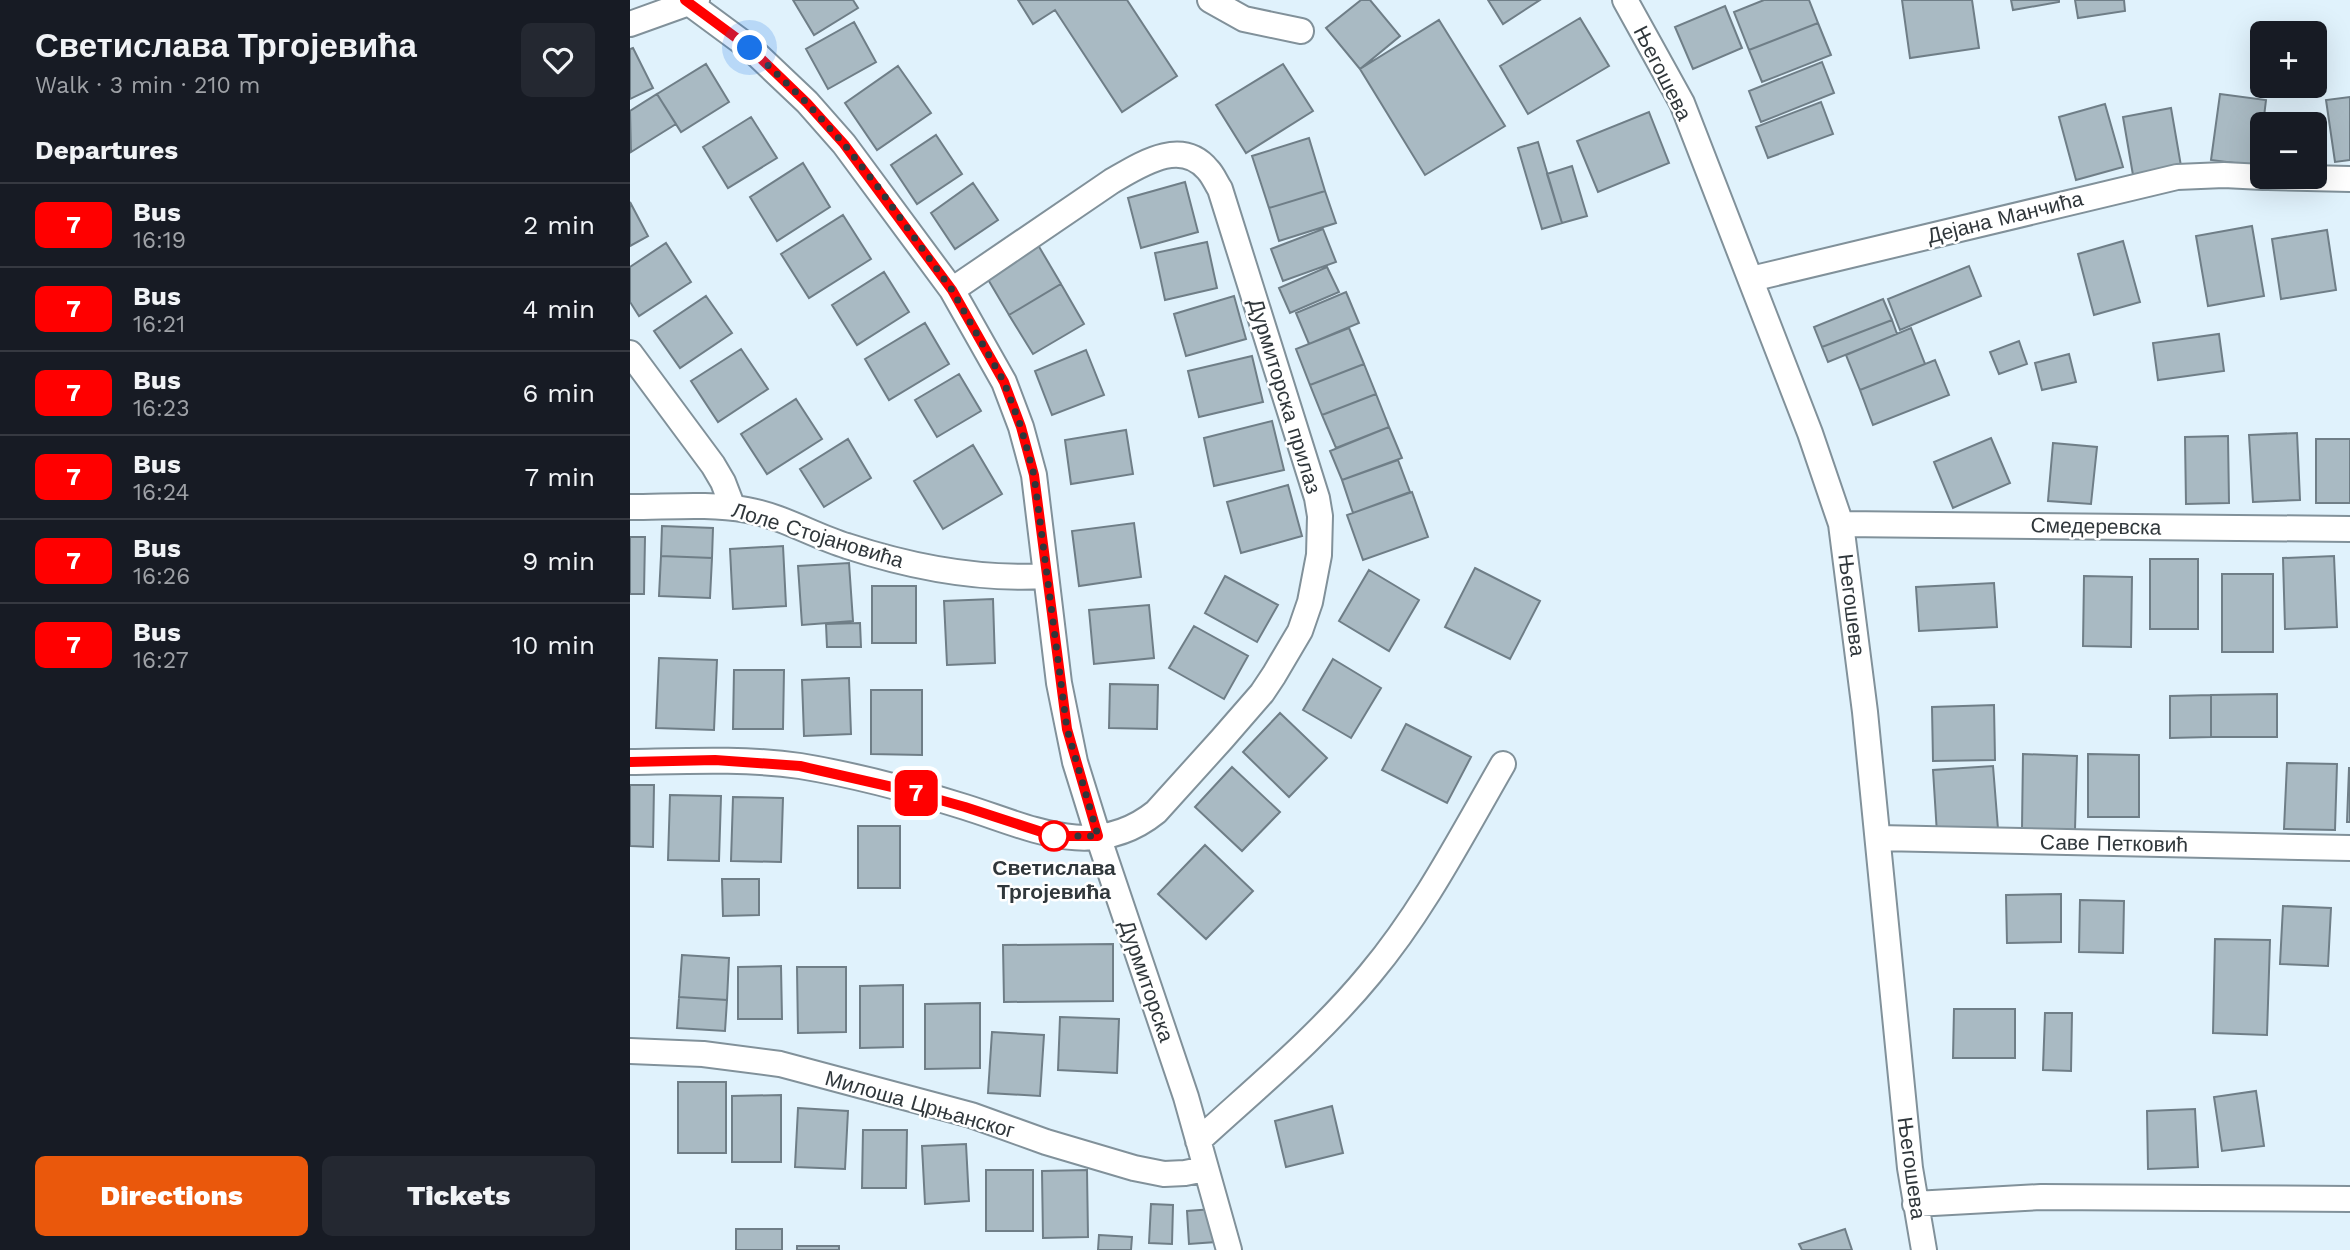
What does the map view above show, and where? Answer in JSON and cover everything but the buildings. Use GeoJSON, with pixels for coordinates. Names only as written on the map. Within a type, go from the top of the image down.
{"type":"FeatureCollection","features":[{"type":"Feature","properties":{"kind":"street"},"geometry":{"type":"LineString","coordinates":[[1210,0],[1244,19],[1301,31]]}},
{"type":"Feature","properties":{"kind":"street","name":"Његошева"},"geometry":{"type":"LineString","coordinates":[[1625,0],[1682,103],[1810,433],[1841,524],[1878,838],[1910,1168],[1924,1250]]}},
{"type":"Feature","properties":{"kind":"street"},"geometry":{"type":"LineString","coordinates":[[630,24],[691,1]]}},
{"type":"Feature","properties":{"kind":"street","name":"Дурмиторска"},"geometry":{"type":"LineString","coordinates":[[691,1],[750,48],[844,144],[952,290],[1004,382],[1021,427],[1034,475],[1067,729],[1098,836],[1146,974],[1198,1141],[1229,1250]]}},
{"type":"Feature","properties":{"kind":"street","name":"Дурмиторска прилаз"},"geometry":{"type":"LineString","coordinates":[[952,290],[1112,181],[1162,156],[1182,153],[1195,158],[1208,170],[1220,189],[1317,498],[1320,516],[1319,555],[1310,602],[1300,631],[1281,665],[1254,702],[1156,812],[1135,827],[1118,834],[1098,836]]}},
{"type":"Feature","properties":{"kind":"street","name":"Дејана Манчића"},"geometry":{"type":"LineString","coordinates":[[1751,279],[2177,177],[2224,174],[2250,176]]}},
{"type":"Feature","properties":{"kind":"street","name":"Дејана Манчића"},"geometry":{"type":"LineString","coordinates":[[2327,178],[2350,178]]}},
{"type":"Feature","properties":{"kind":"street"},"geometry":{"type":"LineString","coordinates":[[630,353],[713,465],[727,490],[733,508]]}},
{"type":"Feature","properties":{"kind":"street","name":"Лоле Стојановића"},"geometry":{"type":"LineString","coordinates":[[630,507],[733,508],[763,514],[848,547],[929,568],[994,576],[1046,576]]}},
{"type":"Feature","properties":{"kind":"street","name":"Смедеревска"},"geometry":{"type":"LineString","coordinates":[[1841,524],[2350,529]]}},
{"type":"Feature","properties":{"kind":"street"},"geometry":{"type":"LineString","coordinates":[[630,762],[715,760],[800,766],[901,789],[1054,836],[1098,836]]}},
{"type":"Feature","properties":{"kind":"street"},"geometry":{"type":"LineString","coordinates":[[1198,1141],[1295,1053],[1371,974],[1434,883],[1503,764]]}},
{"type":"Feature","properties":{"kind":"street","name":"Саве Петковић"},"geometry":{"type":"LineString","coordinates":[[1878,838],[2350,848]]}},
{"type":"Feature","properties":{"kind":"street","name":"Милоша Црњанског"},"geometry":{"type":"LineString","coordinates":[[630,1051],[704,1054],[780,1064],[971,1115],[1046,1142],[1134,1168],[1164,1174],[1205,1170]]}},
{"type":"Feature","properties":{"kind":"street"},"geometry":{"type":"LineString","coordinates":[[1915,1204],[2041,1197],[2350,1199]]}},
{"type":"Feature","properties":{"kind":"bus line","name":"7"},"geometry":{"type":"LineString","coordinates":[[630,762],[715,760],[800,766],[901,789],[1054,836],[1098,836],[1067,729],[1034,475],[1021,427],[1004,382],[952,290],[844,144],[807,103],[750,48],[685,0]]}},
{"type":"Feature","properties":{"kind":"place","name":"Светислава Тргојевића"},"geometry":{"type":"Point","coordinates":[1054,836]}},
{"type":"Feature","properties":{"kind":"route"},"geometry":{"type":"LineString","coordinates":[[750,48],[807,103],[878,187],[952,290],[1004,382],[1021,427],[1034,475],[1067,729],[1098,836],[1054,836]]}}]}
